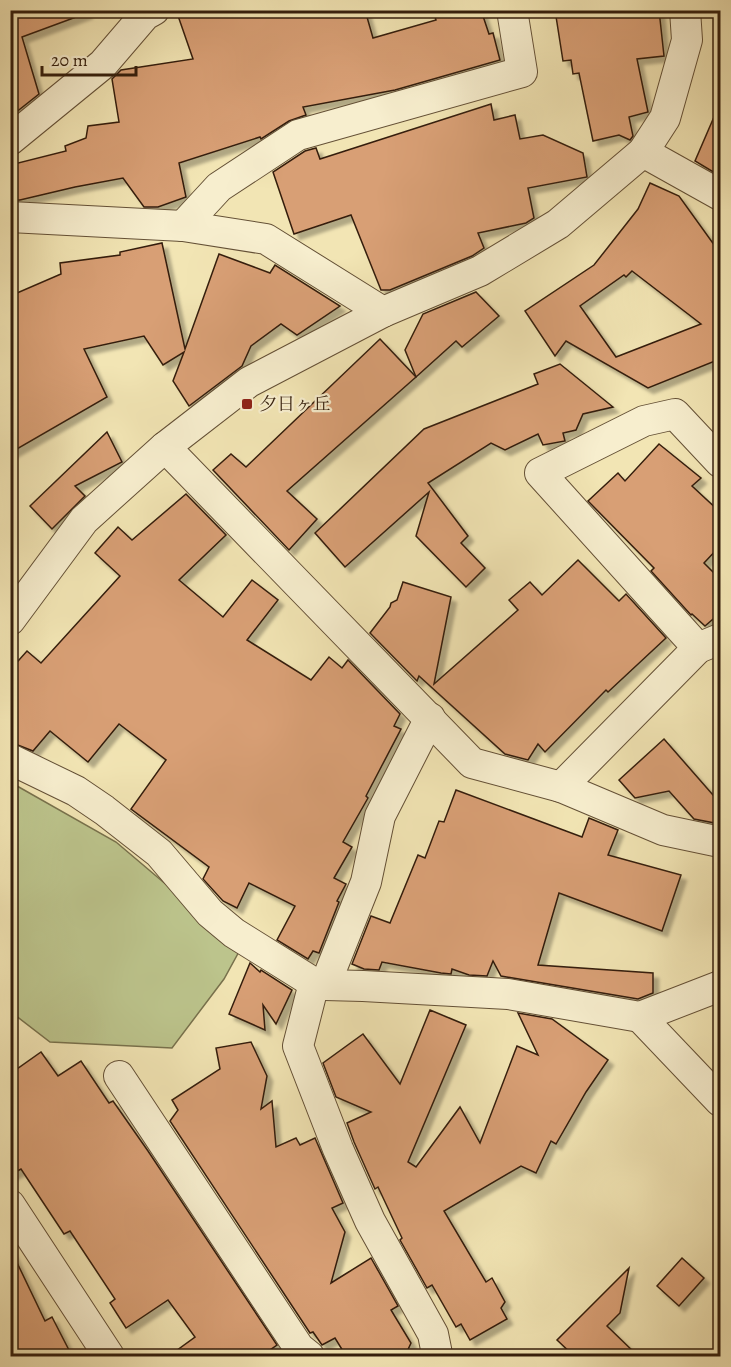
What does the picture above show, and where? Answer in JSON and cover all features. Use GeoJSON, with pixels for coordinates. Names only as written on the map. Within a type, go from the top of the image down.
{"type":"FeatureCollection","features":[{"type":"Feature","properties":{"kind":"street"},"geometry":{"type":"LineString","coordinates":[[10,140],[103,64],[145,15],[154,10]]}},
{"type":"Feature","properties":{"kind":"street"},"geometry":{"type":"LineString","coordinates":[[183,226],[219,187],[298,135],[522,72],[512,10]]}},
{"type":"Feature","properties":{"kind":"street"},"geometry":{"type":"LineString","coordinates":[[10,620],[84,520],[165,447],[249,382],[383,312],[480,271],[558,224],[643,152],[665,118],[687,40],[685,10]]}},
{"type":"Feature","properties":{"kind":"street"},"geometry":{"type":"LineString","coordinates":[[643,152],[720,195]]}},
{"type":"Feature","properties":{"kind":"street"},"geometry":{"type":"LineString","coordinates":[[10,218],[183,226],[266,239],[383,312]]}},
{"type":"Feature","properties":{"kind":"street"},"geometry":{"type":"LineString","coordinates":[[561,787],[709,644],[540,473],[644,421],[675,414],[720,462]]}},
{"type":"Feature","properties":{"kind":"street"},"geometry":{"type":"LineString","coordinates":[[165,447],[430,718],[472,764],[561,787],[663,830],[720,842]]}},
{"type":"Feature","properties":{"kind":"street"},"geometry":{"type":"LineString","coordinates":[[430,718],[380,816],[366,882],[319,984],[298,1046],[338,1149],[370,1221],[433,1334],[436,1356]]}},
{"type":"Feature","properties":{"kind":"street"},"geometry":{"type":"LineString","coordinates":[[10,759],[76,791],[104,810],[159,853],[210,913],[234,933],[319,984],[508,994],[640,1017],[720,986]]}},
{"type":"Feature","properties":{"kind":"street"},"geometry":{"type":"LineString","coordinates":[[640,1017],[720,1101]]}},
{"type":"Feature","properties":{"kind":"street"},"geometry":{"type":"LineString","coordinates":[[119,1076],[298,1354]]}},
{"type":"Feature","properties":{"kind":"street"},"geometry":{"type":"LineString","coordinates":[[10,1205],[110,1356]]}},
{"type":"Feature","properties":{"kind":"green space"},"geometry":{"type":"Polygon","coordinates":[[[10,782],[116,842],[241,948],[224,979],[172,1048],[50,1042],[11,1012],[10,782]]]}},
{"type":"Feature","properties":{"kind":"building"},"geometry":{"type":"Polygon","coordinates":[[[10,10],[86,10],[87,13],[22,37],[39,94],[10,117],[10,10]]]}},
{"type":"Feature","properties":{"kind":"building"},"geometry":{"type":"Polygon","coordinates":[[[176,10],[365,10],[373,38],[436,20],[433,10],[481,10],[489,34],[493,33],[500,60],[395,90],[303,107],[306,115],[289,121],[261,139],[260,137],[179,163],[186,197],[158,207],[144,207],[123,178],[20,200],[10,200],[10,165],[66,151],[65,146],[86,138],[88,126],[119,122],[112,79],[121,70],[193,59],[176,10]]]}},
{"type":"Feature","properties":{"kind":"building"},"geometry":{"type":"Polygon","coordinates":[[[555,10],[659,10],[664,56],[637,59],[648,112],[629,117],[633,136],[630,140],[619,135],[593,141],[579,73],[573,74],[571,60],[563,61],[555,10]]]}},
{"type":"Feature","properties":{"kind":"building"},"geometry":{"type":"Polygon","coordinates":[[[720,103],[720,176],[695,161],[720,103]]]}},
{"type":"Feature","properties":{"kind":"building"},"geometry":{"type":"Polygon","coordinates":[[[491,104],[494,120],[515,115],[520,139],[543,135],[583,153],[587,177],[528,188],[534,218],[526,223],[478,233],[484,248],[472,256],[390,290],[381,290],[351,215],[294,234],[273,172],[305,151],[316,148],[320,159],[491,104]]]}},
{"type":"Feature","properties":{"kind":"building"},"geometry":{"type":"Polygon","coordinates":[[[650,183],[679,196],[720,253],[720,359],[648,388],[566,341],[555,356],[525,311],[594,265],[638,209],[650,183]],[[632,271],[580,306],[616,357],[701,324],[632,271]]]}},
{"type":"Feature","properties":{"kind":"building"},"geometry":{"type":"Polygon","coordinates":[[[162,243],[185,349],[219,254],[270,273],[275,265],[340,306],[297,335],[281,324],[251,346],[242,366],[189,406],[173,381],[184,352],[163,365],[144,336],[84,349],[107,397],[10,453],[10,296],[61,274],[60,263],[120,255],[120,252],[162,243]]]}},
{"type":"Feature","properties":{"kind":"building"},"geometry":{"type":"Polygon","coordinates":[[[476,292],[499,316],[462,347],[456,341],[416,377],[405,350],[423,314],[476,292]]]}},
{"type":"Feature","properties":{"kind":"building"},"geometry":{"type":"Polygon","coordinates":[[[380,339],[416,377],[287,491],[317,519],[289,550],[213,470],[231,454],[246,467],[380,339]]]}},
{"type":"Feature","properties":{"kind":"building"},"geometry":{"type":"Polygon","coordinates":[[[560,364],[613,407],[583,414],[576,430],[563,433],[565,441],[543,445],[538,434],[505,450],[491,443],[428,483],[468,536],[461,543],[485,568],[466,587],[416,536],[429,492],[345,567],[315,533],[424,429],[538,384],[534,374],[560,364]]]}},
{"type":"Feature","properties":{"kind":"building"},"geometry":{"type":"Polygon","coordinates":[[[107,432],[122,462],[75,486],[85,496],[52,529],[30,506],[107,432]]]}},
{"type":"Feature","properties":{"kind":"building"},"geometry":{"type":"Polygon","coordinates":[[[659,444],[701,478],[692,486],[720,512],[720,546],[704,563],[720,579],[720,613],[705,626],[691,615],[651,571],[654,568],[588,501],[618,473],[625,481],[659,444]]]}},
{"type":"Feature","properties":{"kind":"building"},"geometry":{"type":"Polygon","coordinates":[[[186,494],[226,535],[179,580],[223,617],[252,580],[278,600],[247,640],[311,680],[329,657],[342,668],[348,660],[400,714],[394,726],[401,729],[366,796],[368,798],[343,842],[352,847],[334,878],[346,884],[337,901],[339,902],[319,953],[313,951],[308,959],[277,940],[295,906],[249,883],[237,908],[223,901],[203,879],[209,867],[131,809],[166,760],[119,724],[88,762],[50,731],[33,751],[10,742],[10,670],[27,651],[41,663],[120,576],[95,553],[118,527],[132,540],[186,494]]]}},
{"type":"Feature","properties":{"kind":"building"},"geometry":{"type":"Polygon","coordinates":[[[578,560],[619,601],[626,594],[666,638],[608,692],[606,690],[545,752],[538,744],[528,760],[505,754],[419,676],[417,681],[370,633],[391,603],[397,600],[403,582],[451,597],[434,684],[518,610],[509,600],[530,582],[542,595],[578,560]]]}},
{"type":"Feature","properties":{"kind":"building"},"geometry":{"type":"Polygon","coordinates":[[[664,739],[720,803],[720,824],[694,819],[669,791],[635,798],[619,780],[664,739]]]}},
{"type":"Feature","properties":{"kind":"building"},"geometry":{"type":"Polygon","coordinates":[[[456,790],[582,837],[589,818],[618,830],[608,855],[681,875],[662,931],[559,893],[538,965],[653,973],[653,993],[638,999],[501,976],[493,961],[487,976],[469,975],[452,969],[451,974],[441,973],[382,962],[379,970],[364,969],[352,964],[371,916],[390,923],[418,855],[425,858],[439,821],[444,822],[456,790]]]}},
{"type":"Feature","properties":{"kind":"building"},"geometry":{"type":"Polygon","coordinates":[[[250,963],[260,972],[261,970],[292,990],[276,1024],[263,1005],[265,1030],[229,1014],[250,963]]]}},
{"type":"Feature","properties":{"kind":"building"},"geometry":{"type":"Polygon","coordinates":[[[430,1010],[466,1025],[408,1162],[416,1167],[460,1107],[480,1143],[517,1046],[538,1055],[518,1013],[552,1019],[608,1060],[586,1092],[556,1144],[551,1141],[536,1173],[521,1166],[444,1211],[486,1282],[492,1278],[505,1302],[501,1308],[507,1319],[470,1340],[461,1324],[456,1327],[432,1285],[427,1288],[400,1240],[402,1238],[378,1187],[375,1189],[354,1142],[347,1123],[371,1112],[336,1097],[323,1063],[363,1034],[400,1084],[430,1010]]]}},
{"type":"Feature","properties":{"kind":"building"},"geometry":{"type":"Polygon","coordinates":[[[251,1042],[267,1076],[261,1109],[272,1101],[276,1147],[296,1138],[300,1145],[315,1138],[343,1203],[332,1208],[345,1232],[331,1283],[371,1258],[398,1306],[391,1310],[411,1343],[405,1356],[346,1356],[335,1338],[322,1345],[313,1332],[310,1333],[170,1121],[178,1110],[172,1100],[220,1069],[216,1048],[251,1042]]]}},
{"type":"Feature","properties":{"kind":"building"},"geometry":{"type":"Polygon","coordinates":[[[41,1052],[58,1076],[81,1061],[109,1103],[113,1101],[148,1151],[277,1345],[261,1356],[169,1356],[195,1337],[168,1300],[126,1328],[110,1303],[115,1299],[70,1231],[64,1234],[21,1169],[10,1175],[10,1074],[41,1052]]]}},
{"type":"Feature","properties":{"kind":"building"},"geometry":{"type":"Polygon","coordinates":[[[10,1248],[45,1321],[52,1317],[72,1356],[16,1356],[10,1344],[10,1248]]]}},
{"type":"Feature","properties":{"kind":"building"},"geometry":{"type":"Polygon","coordinates":[[[682,1258],[704,1278],[679,1306],[657,1286],[682,1258]]]}},
{"type":"Feature","properties":{"kind":"building"},"geometry":{"type":"Polygon","coordinates":[[[629,1268],[620,1313],[607,1326],[638,1356],[574,1356],[557,1340],[629,1268]]]}},
{"type":"Feature","properties":{"kind":"place","name":"夕日ヶ丘"},"geometry":{"type":"Point","coordinates":[247,404]}}]}
